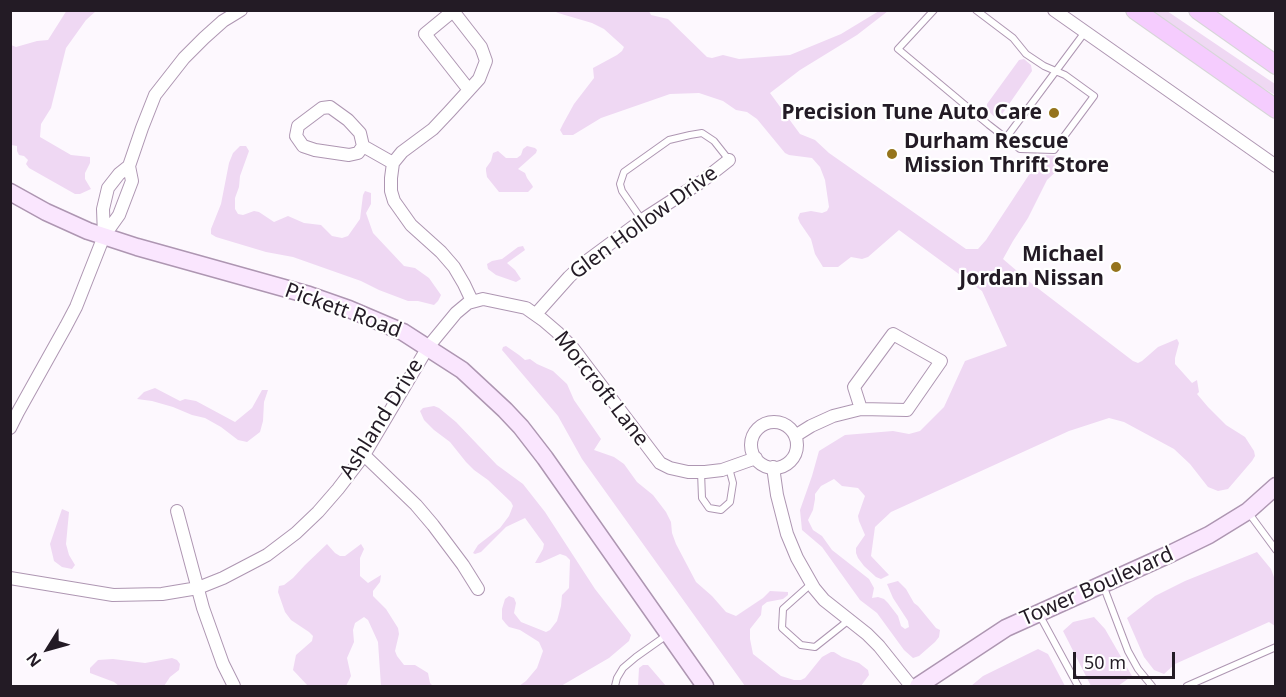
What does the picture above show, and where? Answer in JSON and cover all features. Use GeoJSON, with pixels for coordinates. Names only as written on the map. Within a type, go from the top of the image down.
{"type":"FeatureCollection","features":[{"type":"Feature","properties":{"kind":"main road"},"geometry":{"type":"LineString","coordinates":[[1135,10],[1275,109]]}},
{"type":"Feature","properties":{"kind":"main road"},"geometry":{"type":"LineString","coordinates":[[1198,10],[1275,65]]}},
{"type":"Feature","properties":{"kind":"street"},"geometry":{"type":"LineString","coordinates":[[10,428],[71,317],[104,236],[119,215],[132,181],[129,166],[155,95],[184,58],[204,38],[223,21],[241,10]]}},
{"type":"Feature","properties":{"kind":"street"},"geometry":{"type":"LineString","coordinates":[[1054,10],[1275,166]]}},
{"type":"Feature","properties":{"kind":"street"},"geometry":{"type":"LineString","coordinates":[[428,347],[456,313],[472,301],[454,267],[411,225],[394,201],[391,184],[393,163],[402,152],[433,129],[469,90],[479,79],[486,61],[481,47],[453,11],[425,34],[469,90]]}},
{"type":"Feature","properties":{"kind":"street"},"geometry":{"type":"LineString","coordinates":[[363,146],[358,153],[349,155],[315,150],[303,146],[296,136],[298,126],[322,108],[330,107],[348,120],[360,133],[363,146],[393,163]]}},
{"type":"Feature","properties":{"kind":"street","name":"Glen Hollow Drive"},"geometry":{"type":"LineString","coordinates":[[536,314],[584,263],[642,220],[701,182],[729,159]]}},
{"type":"Feature","properties":{"kind":"street"},"geometry":{"type":"LineString","coordinates":[[104,236],[103,209],[108,188],[129,166]]}},
{"type":"Feature","properties":{"kind":"street"},"geometry":{"type":"LineString","coordinates":[[108,188],[126,195]]}},
{"type":"Feature","properties":{"kind":"street","name":"Pickett Road"},"geometry":{"type":"LineString","coordinates":[[11,195],[88,231],[349,309],[404,332],[462,370],[521,427],[705,687]]}},
{"type":"Feature","properties":{"kind":"street","name":"Morcroft Lane"},"geometry":{"type":"LineString","coordinates":[[472,301],[483,299],[526,308],[557,332],[572,347],[660,463],[670,468],[701,472],[729,468],[756,458]]}},
{"type":"Feature","properties":{"kind":"street"},"geometry":{"type":"LineString","coordinates":[[795,436],[833,416],[861,409],[907,410],[941,361],[893,334],[854,387],[861,409]]}},
{"type":"Feature","properties":{"kind":"street","name":"Ashland Drive"},"geometry":{"type":"LineString","coordinates":[[10,578],[113,595],[162,594],[198,588],[267,555],[296,533],[338,489],[364,455],[428,347]]}},
{"type":"Feature","properties":{"kind":"street"},"geometry":{"type":"LineString","coordinates":[[778,422],[785,425],[795,436],[797,444],[793,458],[780,467],[773,468],[759,462],[751,449],[753,434],[764,424],[778,422]]}},
{"type":"Feature","properties":{"kind":"street"},"geometry":{"type":"LineString","coordinates":[[364,455],[416,505],[463,565],[478,589]]}},
{"type":"Feature","properties":{"kind":"street"},"geometry":{"type":"LineString","coordinates":[[773,468],[787,534],[812,584],[824,600],[879,646],[911,687]]}},
{"type":"Feature","properties":{"kind":"street","name":"Tower Boulevard"},"geometry":{"type":"LineString","coordinates":[[918,687],[1006,628],[1209,535],[1248,511],[1275,486]]}},
{"type":"Feature","properties":{"kind":"street"},"geometry":{"type":"LineString","coordinates":[[177,511],[203,608],[223,664],[234,687]]}},
{"type":"Feature","properties":{"kind":"lane"},"geometry":{"type":"LineString","coordinates":[[934,10],[898,49],[1020,148],[1054,150],[1094,96],[1065,75],[1044,66],[1026,54],[1013,38],[976,10]]}},
{"type":"Feature","properties":{"kind":"lane"},"geometry":{"type":"LineString","coordinates":[[1006,138],[1085,32]]}},
{"type":"Feature","properties":{"kind":"lane"},"geometry":{"type":"LineString","coordinates":[[642,220],[622,191],[620,184],[624,172],[669,140],[702,133],[714,141],[729,159]]}},
{"type":"Feature","properties":{"kind":"lane"},"geometry":{"type":"LineString","coordinates":[[701,472],[702,498],[709,508],[721,510],[730,502],[733,483],[729,468]]}},
{"type":"Feature","properties":{"kind":"lane"},"geometry":{"type":"LineString","coordinates":[[1248,511],[1275,550]]}},
{"type":"Feature","properties":{"kind":"lane"},"geometry":{"type":"LineString","coordinates":[[812,584],[783,609],[782,628],[801,645],[815,647],[849,620]]}},
{"type":"Feature","properties":{"kind":"lane"},"geometry":{"type":"LineString","coordinates":[[1103,584],[1128,651],[1152,687]]}},
{"type":"Feature","properties":{"kind":"lane"},"geometry":{"type":"LineString","coordinates":[[1039,613],[1078,687]]}},
{"type":"Feature","properties":{"kind":"lane"},"geometry":{"type":"LineString","coordinates":[[615,687],[623,668],[667,634]]}},
{"type":"Feature","properties":{"kind":"lane"},"geometry":{"type":"LineString","coordinates":[[1187,687],[1275,647]]}},
{"type":"Feature","properties":{"kind":"shaded area"},"geometry":{"type":"Polygon","coordinates":[[[67,10],[96,11],[86,20],[66,48],[51,108],[41,124],[40,137],[71,155],[90,157],[85,179],[91,189],[80,194],[75,194],[29,168],[26,164],[28,160],[19,155],[17,146],[11,145],[11,45],[16,47],[48,40],[67,10]]]}},
{"type":"Feature","properties":{"kind":"shaded area"},"geometry":{"type":"Polygon","coordinates":[[[554,11],[649,11],[651,15],[668,19],[707,57],[723,55],[739,59],[790,55],[841,34],[879,11],[888,11],[857,35],[800,70],[770,93],[800,134],[815,140],[829,153],[966,249],[978,249],[986,240],[1042,155],[1064,156],[1064,164],[1047,180],[1028,218],[1003,259],[1133,361],[1138,363],[1142,361],[1158,347],[1177,339],[1179,343],[1175,364],[1192,383],[1197,380],[1199,392],[1197,394],[1208,407],[1226,425],[1245,437],[1254,451],[1255,456],[1252,461],[1228,489],[1218,491],[1208,487],[1190,464],[1174,449],[1124,422],[1109,418],[1069,431],[891,512],[875,527],[871,556],[889,575],[881,579],[864,566],[856,553],[856,548],[865,535],[858,516],[865,496],[858,488],[842,486],[834,479],[821,486],[815,494],[813,510],[808,520],[813,530],[822,536],[832,550],[869,579],[874,588],[872,598],[884,599],[898,616],[901,626],[905,629],[909,627],[908,621],[887,584],[898,581],[914,603],[940,630],[935,642],[919,656],[913,658],[904,650],[877,613],[860,600],[822,547],[802,530],[800,510],[819,451],[845,435],[893,431],[909,434],[920,431],[944,407],[965,361],[1007,346],[982,291],[899,230],[868,257],[862,259],[851,257],[838,267],[823,267],[815,254],[811,239],[798,218],[800,213],[811,211],[822,213],[829,207],[825,180],[820,167],[812,158],[785,153],[757,119],[747,112],[736,110],[723,101],[699,93],[670,94],[601,118],[573,135],[563,135],[560,130],[563,124],[574,104],[594,78],[593,68],[617,55],[624,47],[604,29],[554,11]]]}},
{"type":"Feature","properties":{"kind":"shaded area"},"geometry":{"type":"Polygon","coordinates":[[[1147,11],[1167,11],[1275,84],[1275,95],[1223,64],[1147,11]]]}},
{"type":"Feature","properties":{"kind":"shaded area"},"geometry":{"type":"Polygon","coordinates":[[[1024,59],[1031,65],[1032,71],[998,120],[987,110],[987,104],[1019,60],[1024,59]]]}},
{"type":"Feature","properties":{"kind":"shaded area"},"geometry":{"type":"Polygon","coordinates":[[[240,146],[246,146],[249,151],[235,198],[235,209],[238,214],[259,212],[274,222],[288,216],[304,223],[321,225],[332,236],[342,238],[348,236],[360,219],[365,191],[371,193],[371,204],[366,213],[373,233],[404,266],[415,268],[429,278],[441,295],[438,301],[434,305],[408,301],[361,281],[293,257],[266,252],[211,234],[221,204],[229,163],[233,153],[240,146]]]}},
{"type":"Feature","properties":{"kind":"shaded area"},"geometry":{"type":"Polygon","coordinates":[[[527,146],[535,148],[536,153],[518,169],[525,173],[533,187],[528,192],[499,192],[487,177],[486,171],[493,153],[498,151],[506,158],[517,158],[527,146]]]}},
{"type":"Feature","properties":{"kind":"shaded area"},"geometry":{"type":"Polygon","coordinates":[[[523,246],[525,250],[507,263],[521,279],[516,282],[496,275],[488,269],[487,264],[502,259],[523,246]]]}},
{"type":"Feature","properties":{"kind":"shaded area"},"geometry":{"type":"Polygon","coordinates":[[[506,346],[525,360],[530,359],[553,371],[567,384],[574,400],[601,439],[594,450],[614,457],[624,464],[637,482],[653,495],[671,522],[676,544],[696,582],[726,612],[736,616],[770,591],[788,592],[783,599],[767,602],[762,606],[761,615],[750,629],[753,654],[781,676],[801,680],[822,657],[834,652],[859,663],[868,670],[869,675],[861,686],[745,686],[582,459],[558,416],[502,350],[506,346]]]}},
{"type":"Feature","properties":{"kind":"shaded area"},"geometry":{"type":"Polygon","coordinates":[[[155,388],[180,401],[185,399],[196,401],[235,422],[252,408],[262,390],[268,390],[260,432],[247,442],[238,440],[205,418],[152,401],[137,399],[144,392],[155,388]]]}},
{"type":"Feature","properties":{"kind":"shaded area"},"geometry":{"type":"Polygon","coordinates":[[[434,406],[456,422],[497,465],[523,484],[545,512],[595,589],[631,635],[629,641],[609,658],[561,686],[519,686],[537,668],[543,651],[539,642],[506,624],[502,619],[502,609],[505,599],[509,596],[514,598],[516,603],[514,613],[521,622],[546,632],[550,630],[557,621],[562,595],[569,588],[570,560],[560,554],[535,563],[544,544],[525,518],[506,527],[481,552],[473,553],[478,545],[500,528],[513,506],[488,480],[466,462],[450,442],[424,420],[420,411],[423,408],[434,406]]]}},
{"type":"Feature","properties":{"kind":"shaded area"},"geometry":{"type":"Polygon","coordinates":[[[62,509],[69,512],[66,544],[75,565],[72,569],[62,567],[54,561],[50,544],[62,509]]]}},
{"type":"Feature","properties":{"kind":"shaded area"},"geometry":{"type":"Polygon","coordinates":[[[327,544],[335,553],[345,556],[361,544],[364,549],[360,558],[360,576],[368,583],[381,575],[373,596],[386,609],[398,628],[395,651],[397,656],[404,665],[415,665],[428,673],[433,686],[381,686],[378,642],[368,620],[364,617],[355,623],[353,630],[354,642],[347,658],[351,676],[346,686],[308,686],[293,670],[296,655],[312,641],[313,636],[291,620],[285,612],[278,592],[279,586],[293,578],[327,544]]]}},
{"type":"Feature","properties":{"kind":"shaded area"},"geometry":{"type":"Polygon","coordinates":[[[1257,552],[1271,569],[1275,580],[1275,626],[1269,622],[1175,664],[1164,674],[1154,670],[1144,657],[1127,618],[1155,596],[1185,581],[1257,552]]]}},
{"type":"Feature","properties":{"kind":"shaded area"},"geometry":{"type":"Polygon","coordinates":[[[1094,617],[1105,629],[1132,676],[1118,686],[1091,686],[1063,631],[1073,622],[1094,617]]]}},
{"type":"Feature","properties":{"kind":"shaded area"},"geometry":{"type":"Polygon","coordinates":[[[1038,649],[1048,654],[1065,686],[971,686],[983,676],[1038,649]]]}},
{"type":"Feature","properties":{"kind":"shaded area"},"geometry":{"type":"Polygon","coordinates":[[[172,658],[180,664],[179,670],[164,686],[119,686],[90,673],[90,668],[98,660],[113,659],[145,663],[172,658]]]}},
{"type":"Feature","properties":{"kind":"shaded area"},"geometry":{"type":"Polygon","coordinates":[[[648,665],[666,686],[638,686],[639,668],[648,665]]]}},
{"type":"Feature","properties":{"kind":"place","name":"Precision Tune Auto Care"},"geometry":{"type":"Point","coordinates":[1054,113]}},
{"type":"Feature","properties":{"kind":"place","name":"Durham Rescue Mission Thrift Store"},"geometry":{"type":"Point","coordinates":[892,154]}},
{"type":"Feature","properties":{"kind":"place","name":"Michael Jordan Nissan"},"geometry":{"type":"Point","coordinates":[1116,267]}}]}
